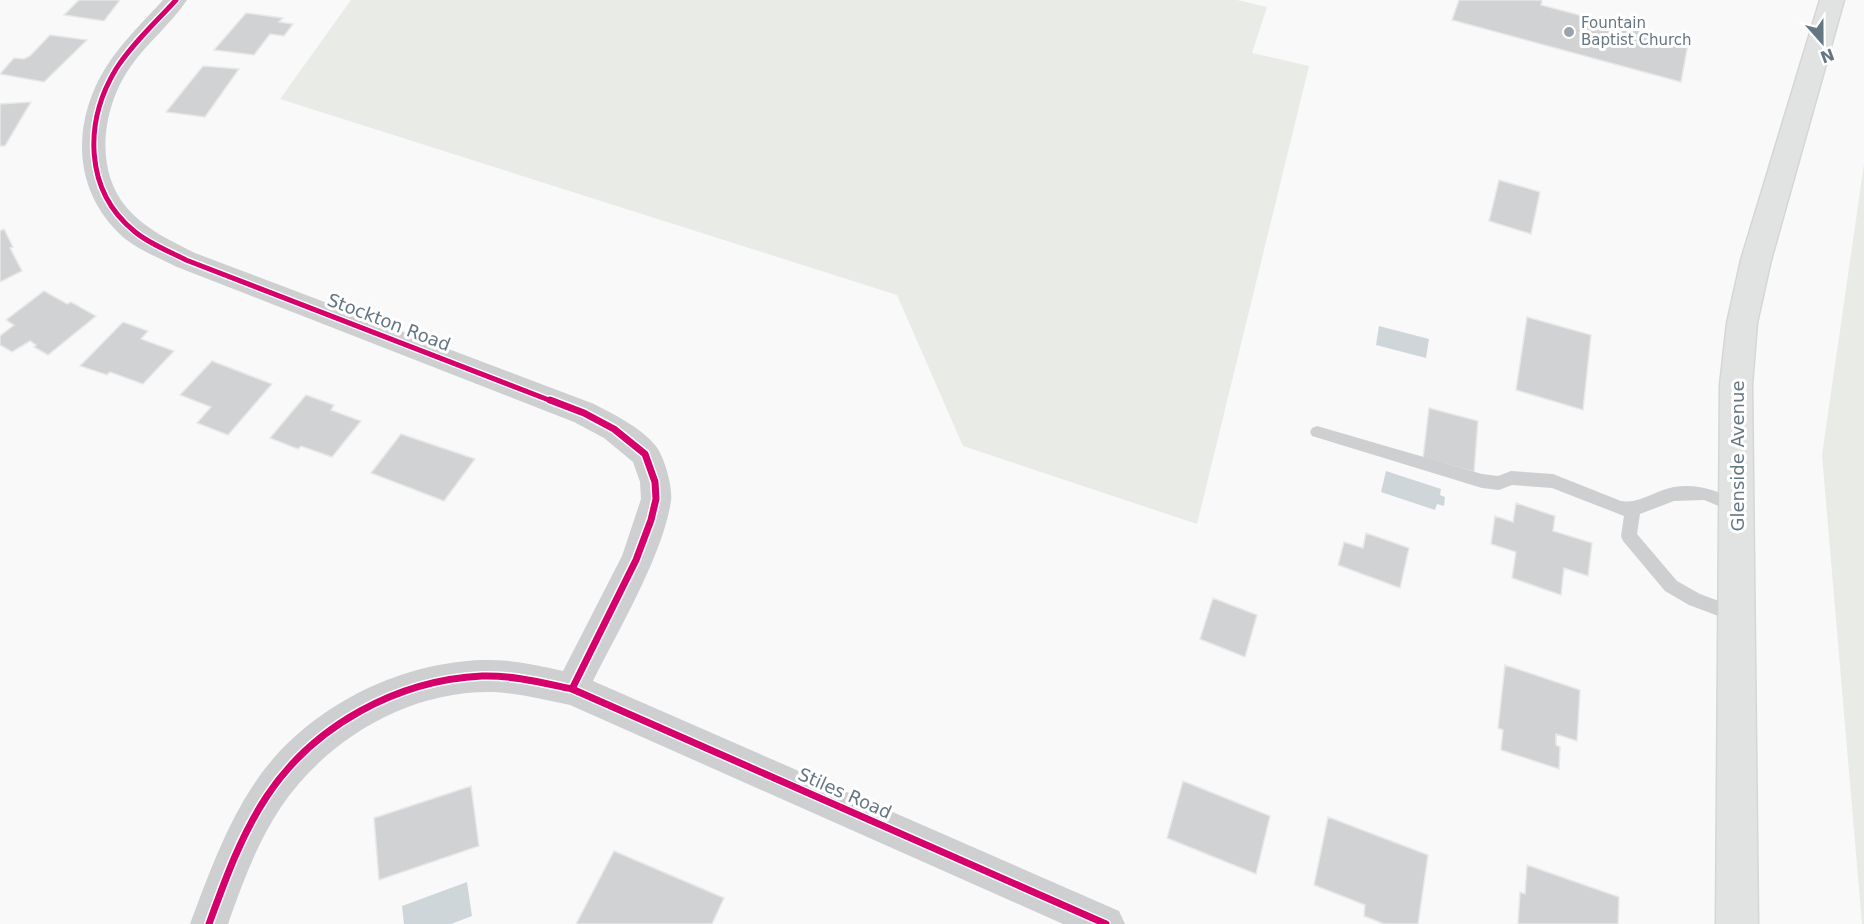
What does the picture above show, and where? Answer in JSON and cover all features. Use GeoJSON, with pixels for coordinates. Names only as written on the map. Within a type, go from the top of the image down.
{"type":"FeatureCollection","features":[{"type":"Feature","properties":{"kind":"main road","name":"Glenside Avenue"},"geometry":{"type":"LineString","coordinates":[[1737,924],[1736,385],[1742,322],[1756,260],[1828,1]]}},
{"type":"Feature","properties":{"kind":"street","name":"Stockton Road"},"geometry":{"type":"LineString","coordinates":[[176,0],[129,52],[116,70],[102,98],[93,126],[93,164],[98,182],[106,199],[125,222],[150,243],[186,260],[584,414],[614,429],[645,454],[655,482],[656,499],[651,520],[636,560],[572,689]]}},
{"type":"Feature","properties":{"kind":"street","name":"Stiles Road"},"geometry":{"type":"LineString","coordinates":[[209,924],[247,831],[269,793],[296,761],[325,735],[361,711],[399,693],[442,680],[483,676],[527,679],[572,689],[1106,924]]}},
{"type":"Feature","properties":{"kind":"lane"},"geometry":{"type":"LineString","coordinates":[[1317,432],[1482,481],[1499,483],[1510,478],[1553,481],[1620,508],[1633,510],[1673,494],[1705,493],[1736,506]]}},
{"type":"Feature","properties":{"kind":"lane"},"geometry":{"type":"LineString","coordinates":[[1633,510],[1629,536],[1671,586],[1695,600],[1737,615]]}},
{"type":"Feature","properties":{"kind":"shaded area"},"geometry":{"type":"Polygon","coordinates":[[[351,0],[1237,0],[1267,7],[1252,53],[1309,66],[1197,524],[963,446],[897,295],[280,99],[351,0]]]}},
{"type":"Feature","properties":{"kind":"shaded area"},"geometry":{"type":"Polygon","coordinates":[[[1864,164],[1864,924],[1862,924],[1822,455],[1864,164]]]}},
{"type":"Feature","properties":{"kind":"shaded area"},"geometry":{"type":"Polygon","coordinates":[[[1379,326],[1429,339],[1426,358],[1376,345],[1379,326]]]}},
{"type":"Feature","properties":{"kind":"shaded area"},"geometry":{"type":"Polygon","coordinates":[[[1386,471],[1441,489],[1440,495],[1445,497],[1444,506],[1437,504],[1435,510],[1381,492],[1386,471]]]}},
{"type":"Feature","properties":{"kind":"shaded area"},"geometry":{"type":"Polygon","coordinates":[[[467,882],[472,916],[451,924],[404,924],[402,906],[467,882]]]}},
{"type":"Feature","properties":{"kind":"building"},"geometry":{"type":"Polygon","coordinates":[[[79,0],[120,0],[104,21],[64,15],[79,0]]]}},
{"type":"Feature","properties":{"kind":"building","name":"Fountain Baptist Church"},"geometry":{"type":"Polygon","coordinates":[[[1459,0],[1542,0],[1541,5],[1688,44],[1681,82],[1452,20],[1459,0]]]}},
{"type":"Feature","properties":{"kind":"building"},"geometry":{"type":"Polygon","coordinates":[[[246,13],[283,18],[279,22],[293,24],[284,36],[270,34],[254,55],[214,50],[246,13]]]}},
{"type":"Feature","properties":{"kind":"building"},"geometry":{"type":"Polygon","coordinates":[[[50,35],[87,40],[44,82],[0,74],[14,58],[24,59],[30,56],[50,35]]]}},
{"type":"Feature","properties":{"kind":"building"},"geometry":{"type":"Polygon","coordinates":[[[203,66],[239,69],[205,117],[166,112],[203,66]]]}},
{"type":"Feature","properties":{"kind":"building"},"geometry":{"type":"Polygon","coordinates":[[[31,102],[5,146],[0,146],[0,104],[31,102]]]}},
{"type":"Feature","properties":{"kind":"building"},"geometry":{"type":"Polygon","coordinates":[[[1499,180],[1540,192],[1531,234],[1489,221],[1499,180]]]}},
{"type":"Feature","properties":{"kind":"building"},"geometry":{"type":"Polygon","coordinates":[[[4,229],[13,247],[10,248],[22,271],[0,282],[0,231],[4,229]]]}},
{"type":"Feature","properties":{"kind":"building"},"geometry":{"type":"Polygon","coordinates":[[[44,291],[96,316],[48,355],[34,347],[36,345],[30,341],[12,352],[0,345],[0,336],[14,325],[6,320],[44,291]]]}},
{"type":"Feature","properties":{"kind":"building"},"geometry":{"type":"Polygon","coordinates":[[[1527,317],[1591,335],[1583,410],[1516,390],[1527,317]]]}},
{"type":"Feature","properties":{"kind":"building"},"geometry":{"type":"Polygon","coordinates":[[[123,322],[148,331],[141,339],[174,351],[143,384],[110,372],[107,375],[80,366],[123,322]]]}},
{"type":"Feature","properties":{"kind":"building"},"geometry":{"type":"Polygon","coordinates":[[[212,361],[272,384],[228,435],[197,423],[211,407],[180,395],[212,361]]]}},
{"type":"Feature","properties":{"kind":"building"},"geometry":{"type":"Polygon","coordinates":[[[306,395],[334,405],[331,410],[361,421],[332,457],[301,446],[298,449],[270,438],[306,395]]]}},
{"type":"Feature","properties":{"kind":"building"},"geometry":{"type":"Polygon","coordinates":[[[1429,408],[1478,421],[1474,472],[1423,458],[1429,408]]]}},
{"type":"Feature","properties":{"kind":"building"},"geometry":{"type":"Polygon","coordinates":[[[401,434],[475,459],[444,501],[371,473],[401,434]]]}},
{"type":"Feature","properties":{"kind":"building"},"geometry":{"type":"Polygon","coordinates":[[[1516,503],[1555,516],[1553,531],[1592,543],[1588,576],[1564,568],[1561,595],[1512,578],[1516,552],[1491,544],[1495,516],[1513,522],[1516,503]]]}},
{"type":"Feature","properties":{"kind":"building"},"geometry":{"type":"Polygon","coordinates":[[[1366,533],[1409,548],[1400,588],[1338,565],[1344,542],[1363,548],[1366,533]]]}},
{"type":"Feature","properties":{"kind":"building"},"geometry":{"type":"Polygon","coordinates":[[[1213,598],[1257,615],[1245,657],[1200,639],[1213,598]]]}},
{"type":"Feature","properties":{"kind":"building"},"geometry":{"type":"Polygon","coordinates":[[[1505,665],[1580,690],[1577,741],[1556,734],[1556,745],[1560,747],[1559,769],[1501,750],[1503,730],[1498,728],[1505,665]]]}},
{"type":"Feature","properties":{"kind":"building"},"geometry":{"type":"Polygon","coordinates":[[[1183,781],[1270,816],[1256,874],[1167,838],[1183,781]]]}},
{"type":"Feature","properties":{"kind":"building"},"geometry":{"type":"Polygon","coordinates":[[[471,786],[479,846],[379,880],[374,818],[471,786]]]}},
{"type":"Feature","properties":{"kind":"building"},"geometry":{"type":"Polygon","coordinates":[[[1328,817],[1428,855],[1418,924],[1384,924],[1364,916],[1365,905],[1314,885],[1328,817]]]}},
{"type":"Feature","properties":{"kind":"building"},"geometry":{"type":"Polygon","coordinates":[[[614,851],[724,898],[712,924],[576,924],[614,851]]]}},
{"type":"Feature","properties":{"kind":"building"},"geometry":{"type":"Polygon","coordinates":[[[1527,865],[1619,897],[1618,924],[1518,924],[1520,892],[1525,894],[1527,865]]]}},
{"type":"Feature","properties":{"kind":"cycle path"},"geometry":{"type":"LineString","coordinates":[[176,0],[137,42],[116,70],[105,90],[93,133],[93,155],[97,176],[105,196],[117,214],[134,231],[186,260],[584,413],[614,429],[645,454],[655,482],[656,499],[651,520],[636,560],[572,689]]}},
{"type":"Feature","properties":{"kind":"cycle path"},"geometry":{"type":"LineString","coordinates":[[209,924],[235,858],[258,811],[285,771],[307,748],[333,728],[390,697],[421,686],[452,679],[482,676],[516,678],[572,689],[1106,924]]}},
{"type":"Feature","properties":{"kind":"place","name":"Fountain Baptist Church"},"geometry":{"type":"Point","coordinates":[1569,32]}}]}
